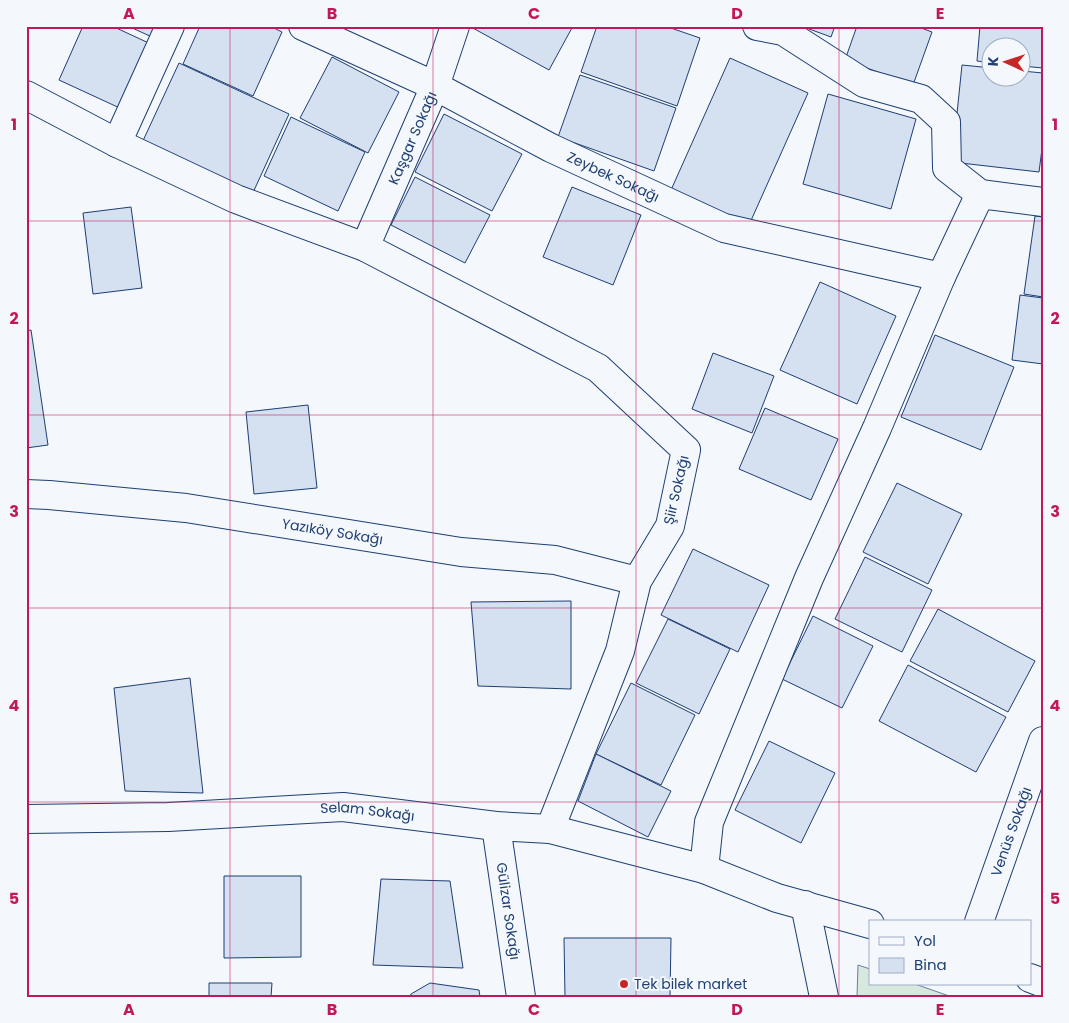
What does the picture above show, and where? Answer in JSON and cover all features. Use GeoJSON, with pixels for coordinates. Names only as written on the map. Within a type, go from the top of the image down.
{"type":"FeatureCollection","features":[{"type":"Feature","properties":{"kind":"street"},"geometry":{"type":"LineString","coordinates":[[117,143],[170,26]]}},
{"type":"Feature","properties":{"kind":"street","name":"Zeybek Sokağı"},"geometry":{"type":"LineString","coordinates":[[303,26],[435,86],[550,148],[724,228],[941,277]]}},
{"type":"Feature","properties":{"kind":"street","name":"Kaşgar Sokağı"},"geometry":{"type":"LineString","coordinates":[[366,247],[435,86],[455,26]]}},
{"type":"Feature","properties":{"kind":"street"},"geometry":{"type":"LineString","coordinates":[[757,26],[783,31],[864,84],[921,99],[946,122],[947,168],[980,194],[1043,202]]}},
{"type":"Feature","properties":{"kind":"street"},"geometry":{"type":"LineString","coordinates":[[26,95],[117,143],[236,199],[366,247]]}},
{"type":"Feature","properties":{"kind":"street"},"geometry":{"type":"LineString","coordinates":[[704,869],[709,822],[809,578],[877,428],[941,277],[980,194]]}},
{"type":"Feature","properties":{"kind":"street","name":"Şiir Sokağı"},"geometry":{"type":"LineString","coordinates":[[366,247],[598,368],[686,450],[670,526],[637,581],[620,651],[550,829]]}},
{"type":"Feature","properties":{"kind":"street","name":"Yazıköy Sokağı"},"geometry":{"type":"LineString","coordinates":[[26,494],[186,508],[462,552],[555,560],[637,581]]}},
{"type":"Feature","properties":{"kind":"street","name":"Venüs Sokağı"},"geometry":{"type":"LineString","coordinates":[[980,920],[1043,741]]}},
{"type":"Feature","properties":{"kind":"street","name":"Selam Sokağı"},"geometry":{"type":"LineString","coordinates":[[26,819],[168,817],[343,806],[496,826],[550,829],[704,869],[777,898],[869,924]]}},
{"type":"Feature","properties":{"kind":"street","name":"Gülizar Sokağı"},"geometry":{"type":"LineString","coordinates":[[496,826],[521,997]]}},
{"type":"Feature","properties":{"kind":"street"},"geometry":{"type":"LineString","coordinates":[[805,905],[824,997]]}},
{"type":"Feature","properties":{"kind":"shaded area"},"geometry":{"type":"Polygon","coordinates":[[[858,965],[869,969],[869,986],[921,986],[952,997],[857,997],[858,965]]]}},
{"type":"Feature","properties":{"kind":"building"},"geometry":{"type":"Polygon","coordinates":[[[83,26],[112,26],[153,45],[124,110],[59,80],[83,26]]]}},
{"type":"Feature","properties":{"kind":"building"},"geometry":{"type":"Polygon","coordinates":[[[128,26],[159,26],[154,38],[128,26]]]}},
{"type":"Feature","properties":{"kind":"building"},"geometry":{"type":"Polygon","coordinates":[[[200,26],[270,26],[282,32],[253,96],[183,64],[200,26]]]}},
{"type":"Feature","properties":{"kind":"building"},"geometry":{"type":"Polygon","coordinates":[[[471,26],[573,26],[549,70],[471,26]]]}},
{"type":"Feature","properties":{"kind":"building"},"geometry":{"type":"Polygon","coordinates":[[[597,26],[665,26],[700,38],[677,106],[581,72],[597,26]]]}},
{"type":"Feature","properties":{"kind":"building"},"geometry":{"type":"Polygon","coordinates":[[[801,26],[835,26],[831,37],[801,26]]]}},
{"type":"Feature","properties":{"kind":"building"},"geometry":{"type":"Polygon","coordinates":[[[857,26],[916,26],[932,32],[913,85],[845,60],[857,26]]]}},
{"type":"Feature","properties":{"kind":"building"},"geometry":{"type":"Polygon","coordinates":[[[980,26],[1043,26],[1043,68],[1032,67],[1032,38],[982,38],[982,62],[977,61],[980,26]]]}},
{"type":"Feature","properties":{"kind":"building"},"geometry":{"type":"Polygon","coordinates":[[[332,57],[399,92],[368,153],[300,118],[332,57]]]}},
{"type":"Feature","properties":{"kind":"building"},"geometry":{"type":"Polygon","coordinates":[[[730,58],[808,93],[749,225],[671,190],[730,58]]]}},
{"type":"Feature","properties":{"kind":"building"},"geometry":{"type":"Polygon","coordinates":[[[179,63],[289,114],[251,197],[141,145],[179,63]]]}},
{"type":"Feature","properties":{"kind":"building"},"geometry":{"type":"Polygon","coordinates":[[[962,65],[982,67],[982,88],[1032,88],[1032,72],[1043,73],[1043,141],[1039,172],[952,162],[962,65]]]}},
{"type":"Feature","properties":{"kind":"building"},"geometry":{"type":"Polygon","coordinates":[[[580,75],[676,108],[654,171],[558,137],[580,75]]]}},
{"type":"Feature","properties":{"kind":"building"},"geometry":{"type":"Polygon","coordinates":[[[828,94],[916,119],[891,209],[803,184],[828,94]]]}},
{"type":"Feature","properties":{"kind":"building"},"geometry":{"type":"Polygon","coordinates":[[[444,114],[522,154],[492,211],[415,172],[444,114]]]}},
{"type":"Feature","properties":{"kind":"building"},"geometry":{"type":"Polygon","coordinates":[[[291,117],[365,152],[338,211],[264,176],[291,117]]]}},
{"type":"Feature","properties":{"kind":"building"},"geometry":{"type":"Polygon","coordinates":[[[415,177],[490,215],[465,263],[391,225],[415,177]]]}},
{"type":"Feature","properties":{"kind":"building"},"geometry":{"type":"Polygon","coordinates":[[[572,187],[641,215],[613,285],[543,257],[572,187]]]}},
{"type":"Feature","properties":{"kind":"building"},"geometry":{"type":"Polygon","coordinates":[[[131,207],[142,288],[93,294],[83,213],[131,207]]]}},
{"type":"Feature","properties":{"kind":"building"},"geometry":{"type":"Polygon","coordinates":[[[1035,216],[1043,217],[1043,297],[1024,294],[1035,216]]]}},
{"type":"Feature","properties":{"kind":"building"},"geometry":{"type":"Polygon","coordinates":[[[820,282],[896,316],[857,404],[780,370],[820,282]]]}},
{"type":"Feature","properties":{"kind":"building"},"geometry":{"type":"Polygon","coordinates":[[[1020,295],[1043,298],[1043,364],[1012,360],[1020,295]]]}},
{"type":"Feature","properties":{"kind":"building"},"geometry":{"type":"Polygon","coordinates":[[[31,330],[48,445],[26,448],[26,331],[31,330]]]}},
{"type":"Feature","properties":{"kind":"building"},"geometry":{"type":"Polygon","coordinates":[[[935,335],[1014,367],[981,450],[901,417],[935,335]]]}},
{"type":"Feature","properties":{"kind":"building"},"geometry":{"type":"Polygon","coordinates":[[[713,353],[774,376],[752,433],[692,409],[713,353]]]}},
{"type":"Feature","properties":{"kind":"building"},"geometry":{"type":"Polygon","coordinates":[[[308,405],[317,488],[254,494],[246,412],[308,405]]]}},
{"type":"Feature","properties":{"kind":"building"},"geometry":{"type":"Polygon","coordinates":[[[765,408],[838,439],[811,500],[739,469],[765,408]]]}},
{"type":"Feature","properties":{"kind":"building"},"geometry":{"type":"Polygon","coordinates":[[[897,483],[962,514],[928,584],[863,552],[897,483]]]}},
{"type":"Feature","properties":{"kind":"building"},"geometry":{"type":"Polygon","coordinates":[[[693,549],[769,585],[738,652],[661,615],[693,549]]]}},
{"type":"Feature","properties":{"kind":"building"},"geometry":{"type":"Polygon","coordinates":[[[865,557],[932,590],[902,652],[835,619],[865,557]]]}},
{"type":"Feature","properties":{"kind":"building"},"geometry":{"type":"Polygon","coordinates":[[[571,601],[571,689],[478,686],[471,602],[571,601]]]}},
{"type":"Feature","properties":{"kind":"building"},"geometry":{"type":"Polygon","coordinates":[[[938,609],[1035,661],[1008,712],[910,661],[938,609]]]}},
{"type":"Feature","properties":{"kind":"building"},"geometry":{"type":"Polygon","coordinates":[[[813,616],[873,646],[842,708],[782,679],[813,616]]]}},
{"type":"Feature","properties":{"kind":"building"},"geometry":{"type":"Polygon","coordinates":[[[668,619],[730,649],[699,714],[636,683],[668,619]]]}},
{"type":"Feature","properties":{"kind":"building"},"geometry":{"type":"Polygon","coordinates":[[[908,665],[1006,717],[976,772],[879,721],[908,665]]]}},
{"type":"Feature","properties":{"kind":"building"},"geometry":{"type":"Polygon","coordinates":[[[190,678],[203,793],[125,791],[114,688],[190,678]]]}},
{"type":"Feature","properties":{"kind":"building"},"geometry":{"type":"Polygon","coordinates":[[[631,683],[695,715],[661,785],[596,754],[631,683]]]}},
{"type":"Feature","properties":{"kind":"building"},"geometry":{"type":"Polygon","coordinates":[[[769,741],[835,773],[801,843],[735,810],[769,741]]]}},
{"type":"Feature","properties":{"kind":"building"},"geometry":{"type":"Polygon","coordinates":[[[596,754],[671,791],[648,837],[578,801],[596,754]]]}},
{"type":"Feature","properties":{"kind":"building"},"geometry":{"type":"Polygon","coordinates":[[[224,876],[301,876],[301,957],[224,958],[224,876]]]}},
{"type":"Feature","properties":{"kind":"building"},"geometry":{"type":"Polygon","coordinates":[[[381,879],[450,881],[463,968],[373,965],[381,879]]]}},
{"type":"Feature","properties":{"kind":"building"},"geometry":{"type":"Polygon","coordinates":[[[564,938],[671,938],[670,997],[565,997],[564,938]]]}},
{"type":"Feature","properties":{"kind":"building"},"geometry":{"type":"Polygon","coordinates":[[[209,983],[272,983],[271,997],[209,997],[209,983]]]}},
{"type":"Feature","properties":{"kind":"building"},"geometry":{"type":"Polygon","coordinates":[[[430,983],[479,990],[480,997],[410,997],[411,994],[430,983]]]}},
{"type":"Feature","properties":{"kind":"place","name":"Tek bilek market"},"geometry":{"type":"Point","coordinates":[624,984]}}]}
